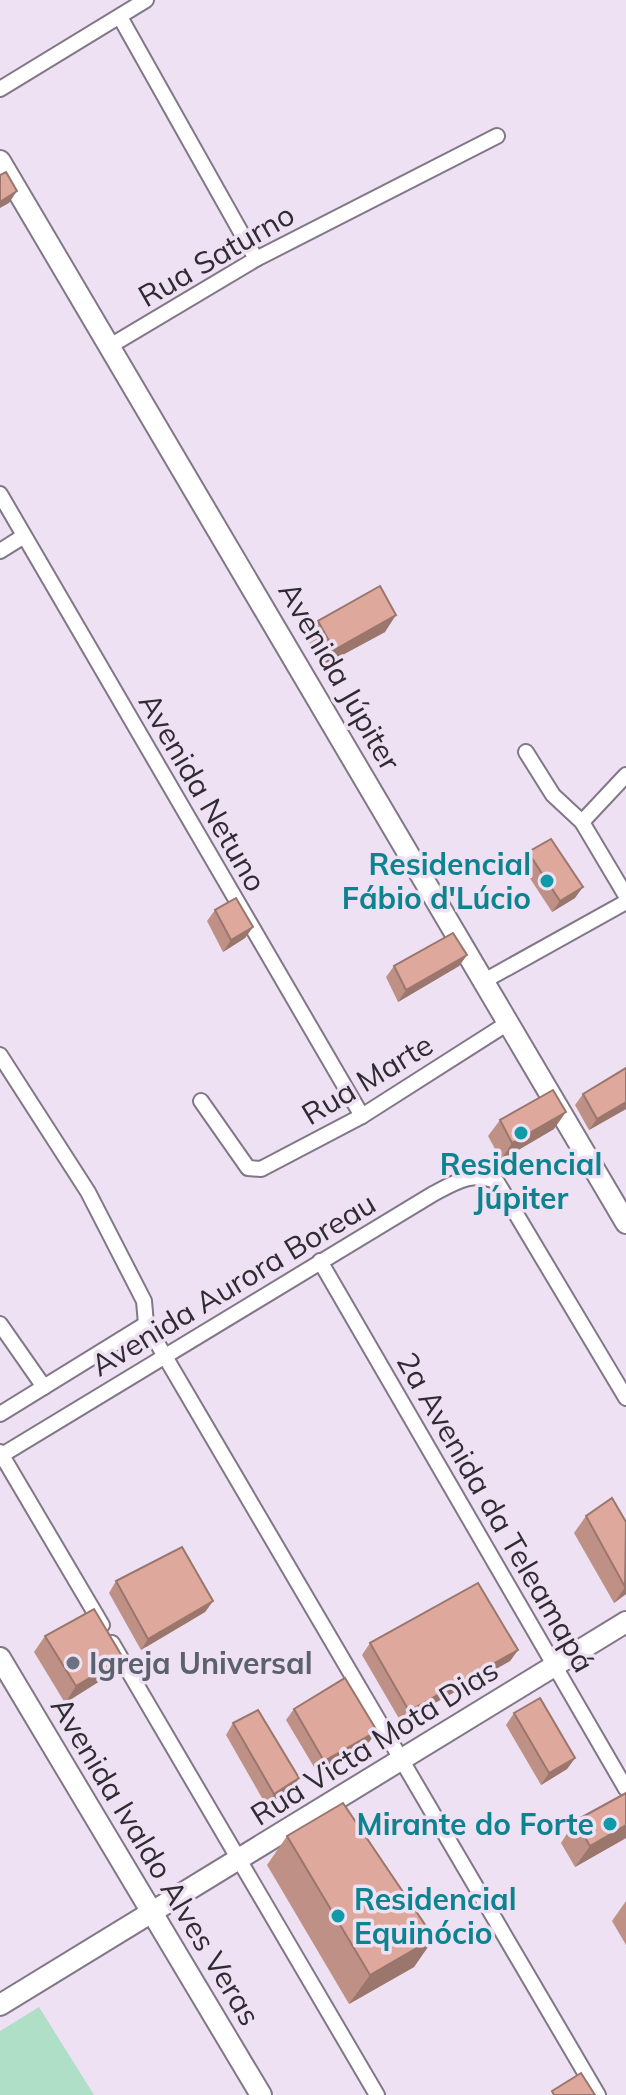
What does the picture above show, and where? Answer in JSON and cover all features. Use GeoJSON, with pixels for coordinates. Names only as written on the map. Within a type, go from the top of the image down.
{"type":"FeatureCollection","features":[{"type":"Feature","properties":{"kind":"main road","name":"Avenida Júpiter"},"geometry":{"type":"LineString","coordinates":[[0,161],[626,1223]]}},
{"type":"Feature","properties":{"kind":"main road","name":"Rua Victa Mota Dias"},"geometry":{"type":"LineString","coordinates":[[0,2005],[626,1622]]}},
{"type":"Feature","properties":{"kind":"main road","name":"Avenida Ivaldo Alves Veras"},"geometry":{"type":"LineString","coordinates":[[0,1658],[261,2095]]}},
{"type":"Feature","properties":{"kind":"street"},"geometry":{"type":"LineString","coordinates":[[0,89],[146,0]]}},
{"type":"Feature","properties":{"kind":"street"},"geometry":{"type":"LineString","coordinates":[[120,17],[256,259]]}},
{"type":"Feature","properties":{"kind":"street","name":"Rua Saturno"},"geometry":{"type":"LineString","coordinates":[[110,346],[256,259],[497,136]]}},
{"type":"Feature","properties":{"kind":"street","name":"Avenida Netuno"},"geometry":{"type":"LineString","coordinates":[[0,494],[362,1116]]}},
{"type":"Feature","properties":{"kind":"street"},"geometry":{"type":"LineString","coordinates":[[0,551],[24,536]]}},
{"type":"Feature","properties":{"kind":"street"},"geometry":{"type":"LineString","coordinates":[[484,981],[626,899],[582,822],[553,795],[526,752]]}},
{"type":"Feature","properties":{"kind":"street"},"geometry":{"type":"LineString","coordinates":[[582,822],[626,775]]}},
{"type":"Feature","properties":{"kind":"street","name":"Rua Marte"},"geometry":{"type":"LineString","coordinates":[[201,1101],[248,1168],[267,1167],[362,1116],[508,1023]]}},
{"type":"Feature","properties":{"kind":"street"},"geometry":{"type":"LineString","coordinates":[[0,1055],[88,1192],[144,1301],[146,1324],[164,1356],[598,2095]]}},
{"type":"Feature","properties":{"kind":"street","name":"Avenida Aurora Boreau"},"geometry":{"type":"LineString","coordinates":[[1,1453],[454,1183],[486,1177],[497,1182],[626,1398]]}},
{"type":"Feature","properties":{"kind":"street","name":"2a Avenida da Teleamapá"},"geometry":{"type":"LineString","coordinates":[[320,1261],[626,1789]]}},
{"type":"Feature","properties":{"kind":"street"},"geometry":{"type":"LineString","coordinates":[[0,1324],[44,1387]]}},
{"type":"Feature","properties":{"kind":"street"},"geometry":{"type":"LineString","coordinates":[[0,1414],[146,1324]]}},
{"type":"Feature","properties":{"kind":"street"},"geometry":{"type":"LineString","coordinates":[[1,1453],[377,2095]]}},
{"type":"Feature","properties":{"kind":"green space"},"geometry":{"type":"Polygon","coordinates":[[[39,2007],[94,2095],[0,2095],[0,2031],[39,2007]]]}},
{"type":"Feature","properties":{"kind":"building"},"geometry":{"type":"Polygon","coordinates":[[[6,172],[17,191],[0,202],[0,175],[6,172]]]}},
{"type":"Feature","properties":{"kind":"building"},"geometry":{"type":"Polygon","coordinates":[[[380,586],[396,615],[334,650],[318,621],[380,586]]]}},
{"type":"Feature","properties":{"kind":"building"},"geometry":{"type":"Polygon","coordinates":[[[551,839],[583,887],[560,901],[528,852],[551,839]]]}},
{"type":"Feature","properties":{"kind":"building"},"geometry":{"type":"Polygon","coordinates":[[[236,898],[253,927],[231,940],[215,910],[236,898]]]}},
{"type":"Feature","properties":{"kind":"building"},"geometry":{"type":"Polygon","coordinates":[[[453,933],[467,955],[406,990],[394,966],[453,933]]]}},
{"type":"Feature","properties":{"kind":"building"},"geometry":{"type":"Polygon","coordinates":[[[626,1068],[626,1102],[597,1119],[583,1094],[626,1068]]]}},
{"type":"Feature","properties":{"kind":"building"},"geometry":{"type":"Polygon","coordinates":[[[553,1090],[566,1112],[512,1143],[500,1120],[553,1090]]]}},
{"type":"Feature","properties":{"kind":"building"},"geometry":{"type":"Polygon","coordinates":[[[612,1498],[626,1522],[625,1587],[586,1516],[612,1498]]]}},
{"type":"Feature","properties":{"kind":"building"},"geometry":{"type":"Polygon","coordinates":[[[182,1547],[213,1601],[148,1639],[116,1581],[182,1547]]]}},
{"type":"Feature","properties":{"kind":"building"},"geometry":{"type":"Polygon","coordinates":[[[478,1583],[518,1650],[409,1711],[370,1643],[478,1583]]]}},
{"type":"Feature","properties":{"kind":"building"},"geometry":{"type":"Polygon","coordinates":[[[94,1609],[123,1658],[76,1686],[45,1636],[94,1609]]]}},
{"type":"Feature","properties":{"kind":"building"},"geometry":{"type":"Polygon","coordinates":[[[345,1678],[377,1731],[324,1761],[294,1709],[345,1678]]]}},
{"type":"Feature","properties":{"kind":"building"},"geometry":{"type":"Polygon","coordinates":[[[540,1698],[575,1758],[549,1773],[514,1713],[540,1698]]]}},
{"type":"Feature","properties":{"kind":"building"},"geometry":{"type":"Polygon","coordinates":[[[258,1710],[299,1778],[274,1794],[233,1723],[258,1710]]]}},
{"type":"Feature","properties":{"kind":"building"},"geometry":{"type":"Polygon","coordinates":[[[626,1793],[626,1825],[590,1846],[575,1821],[626,1793]]]}},
{"type":"Feature","properties":{"kind":"building"},"geometry":{"type":"Polygon","coordinates":[[[343,1803],[434,1938],[370,1975],[287,1836],[343,1803]]]}},
{"type":"Feature","properties":{"kind":"building"},"geometry":{"type":"Polygon","coordinates":[[[581,2073],[595,2095],[554,2095],[552,2091],[581,2073]]]}},
{"type":"Feature","properties":{"kind":"place","name":"Residencial Fábio d'Lúcio"},"geometry":{"type":"Point","coordinates":[547,881]}},
{"type":"Feature","properties":{"kind":"place","name":"Residencial Júpiter"},"geometry":{"type":"Point","coordinates":[521,1133]}},
{"type":"Feature","properties":{"kind":"place","name":"Igreja Universal"},"geometry":{"type":"Point","coordinates":[73,1663]}},
{"type":"Feature","properties":{"kind":"place","name":"Mirante do Forte"},"geometry":{"type":"Point","coordinates":[610,1824]}},
{"type":"Feature","properties":{"kind":"place","name":"Residencial Equinócio"},"geometry":{"type":"Point","coordinates":[338,1916]}}]}
